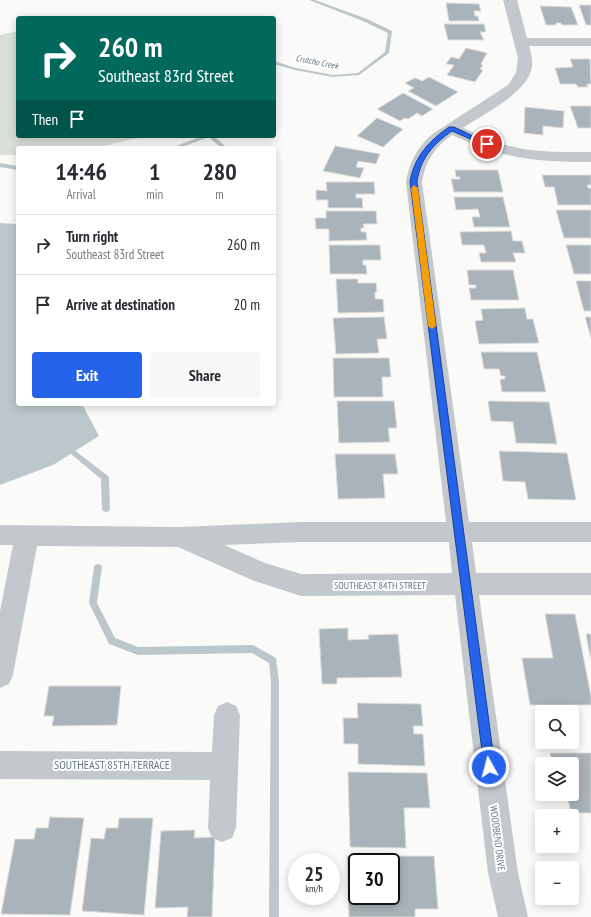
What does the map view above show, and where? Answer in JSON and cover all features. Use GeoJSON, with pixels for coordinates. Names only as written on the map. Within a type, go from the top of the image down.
{"type":"FeatureCollection","features":[{"type":"Feature","properties":{"kind":"street","name":"WOODBEND DRIVE"},"geometry":{"type":"LineString","coordinates":[[510,0],[522,42],[526,65],[519,81],[502,95],[437,138],[422,155],[415,171],[414,182],[503,872],[513,917]]}},
{"type":"Feature","properties":{"kind":"street"},"geometry":{"type":"LineString","coordinates":[[522,42],[591,42]]}},
{"type":"Feature","properties":{"kind":"street"},"geometry":{"type":"LineString","coordinates":[[452,129],[496,148],[513,152],[552,157],[591,157]]}},
{"type":"Feature","properties":{"kind":"street","name":"SOUTHEAST 84TH STREET"},"geometry":{"type":"LineString","coordinates":[[0,535],[179,537],[300,532],[591,532]]}},
{"type":"Feature","properties":{"kind":"street"},"geometry":{"type":"LineString","coordinates":[[0,675],[27,535]]}},
{"type":"Feature","properties":{"kind":"street","name":"SOUTHEAST 84TH STREET"},"geometry":{"type":"LineString","coordinates":[[179,537],[261,572],[301,585],[591,584]]}},
{"type":"Feature","properties":{"kind":"street"},"geometry":{"type":"LineString","coordinates":[[222,828],[227,715]]}},
{"type":"Feature","properties":{"kind":"street","name":"SOUTHEAST 85TH TERRACE"},"geometry":{"type":"LineString","coordinates":[[0,765],[224,766]]}},
{"type":"Feature","properties":{"kind":"shaded area"},"geometry":{"type":"Polygon","coordinates":[[[16,31],[16,138],[141,138],[104,146],[16,146],[16,155],[0,155],[0,35],[16,31]]]}},
{"type":"Feature","properties":{"kind":"shaded area"},"geometry":{"type":"Polygon","coordinates":[[[0,223],[16,224],[16,406],[83,406],[99,436],[53,465],[0,485],[0,223]]]}},
{"type":"Feature","properties":{"kind":"building"},"geometry":{"type":"Polygon","coordinates":[[[446,3],[479,4],[481,11],[474,11],[475,16],[478,16],[479,21],[449,21],[446,3]]]}},
{"type":"Feature","properties":{"kind":"building"},"geometry":{"type":"Polygon","coordinates":[[[579,5],[591,5],[591,25],[586,25],[579,5]]]}},
{"type":"Feature","properties":{"kind":"building"},"geometry":{"type":"Polygon","coordinates":[[[540,6],[571,7],[578,25],[562,25],[561,23],[556,23],[556,25],[546,25],[540,6]]]}},
{"type":"Feature","properties":{"kind":"building"},"geometry":{"type":"Polygon","coordinates":[[[444,24],[484,24],[486,32],[480,32],[484,40],[448,40],[444,24]]]}},
{"type":"Feature","properties":{"kind":"building"},"geometry":{"type":"Polygon","coordinates":[[[466,48],[487,53],[481,64],[483,65],[480,69],[483,70],[475,82],[447,75],[454,65],[446,64],[451,57],[459,59],[466,48]]]}},
{"type":"Feature","properties":{"kind":"building"},"geometry":{"type":"Polygon","coordinates":[[[570,59],[590,59],[591,84],[587,84],[588,87],[578,87],[576,84],[560,84],[555,68],[573,67],[570,59]]]}},
{"type":"Feature","properties":{"kind":"building"},"geometry":{"type":"Polygon","coordinates":[[[429,77],[458,92],[436,106],[408,91],[414,88],[405,83],[415,78],[422,81],[429,77]]]}},
{"type":"Feature","properties":{"kind":"building"},"geometry":{"type":"Polygon","coordinates":[[[403,93],[433,109],[422,116],[417,113],[408,119],[405,118],[400,121],[377,109],[403,93]]]}},
{"type":"Feature","properties":{"kind":"building"},"geometry":{"type":"Polygon","coordinates":[[[570,106],[591,106],[591,128],[578,128],[570,106]]]}},
{"type":"Feature","properties":{"kind":"building"},"geometry":{"type":"Polygon","coordinates":[[[525,107],[564,111],[563,128],[543,126],[543,135],[524,133],[525,107]]]}},
{"type":"Feature","properties":{"kind":"building"},"geometry":{"type":"Polygon","coordinates":[[[377,118],[403,129],[383,147],[357,136],[377,118]]]}},
{"type":"Feature","properties":{"kind":"building"},"geometry":{"type":"Polygon","coordinates":[[[335,146],[380,154],[376,164],[358,161],[356,167],[364,168],[360,178],[323,171],[335,146]]]}},
{"type":"Feature","properties":{"kind":"building"},"geometry":{"type":"Polygon","coordinates":[[[455,170],[498,170],[503,192],[454,192],[451,179],[460,179],[460,177],[456,177],[455,170]]]}},
{"type":"Feature","properties":{"kind":"building"},"geometry":{"type":"Polygon","coordinates":[[[542,175],[591,175],[591,185],[587,185],[588,188],[591,188],[591,205],[558,205],[554,187],[545,187],[542,175]]]}},
{"type":"Feature","properties":{"kind":"building"},"geometry":{"type":"Polygon","coordinates":[[[326,182],[374,182],[375,194],[356,194],[356,198],[362,198],[363,208],[328,208],[328,200],[316,200],[316,190],[327,191],[326,182]]]}},
{"type":"Feature","properties":{"kind":"building"},"geometry":{"type":"Polygon","coordinates":[[[454,197],[503,197],[510,227],[474,227],[472,217],[480,217],[478,209],[456,210],[454,197]]]}},
{"type":"Feature","properties":{"kind":"building"},"geometry":{"type":"Polygon","coordinates":[[[556,210],[591,210],[591,238],[564,238],[556,210]]]}},
{"type":"Feature","properties":{"kind":"building"},"geometry":{"type":"Polygon","coordinates":[[[326,211],[376,211],[377,224],[363,224],[364,228],[361,228],[361,232],[366,232],[367,240],[329,241],[329,229],[316,229],[315,218],[326,218],[326,211]]]}},
{"type":"Feature","properties":{"kind":"building"},"geometry":{"type":"Polygon","coordinates":[[[511,231],[513,241],[522,241],[525,253],[513,253],[516,262],[481,262],[479,253],[486,253],[484,245],[462,245],[460,232],[511,231]]]}},
{"type":"Feature","properties":{"kind":"building"},"geometry":{"type":"Polygon","coordinates":[[[329,245],[380,245],[381,260],[363,260],[363,265],[366,265],[367,274],[330,274],[329,245]]]}},
{"type":"Feature","properties":{"kind":"building"},"geometry":{"type":"Polygon","coordinates":[[[566,245],[591,245],[591,274],[574,274],[566,245]]]}},
{"type":"Feature","properties":{"kind":"building"},"geometry":{"type":"Polygon","coordinates":[[[467,270],[513,270],[519,300],[471,300],[469,288],[476,288],[476,285],[469,285],[467,270]]]}},
{"type":"Feature","properties":{"kind":"building"},"geometry":{"type":"Polygon","coordinates":[[[336,279],[358,279],[358,283],[376,283],[377,292],[375,292],[375,299],[383,299],[384,312],[338,313],[336,279]]]}},
{"type":"Feature","properties":{"kind":"building"},"geometry":{"type":"Polygon","coordinates":[[[576,281],[591,281],[591,311],[584,311],[576,281]]]}},
{"type":"Feature","properties":{"kind":"building"},"geometry":{"type":"Polygon","coordinates":[[[525,308],[527,319],[533,319],[539,343],[479,344],[475,321],[483,320],[481,309],[525,308]]]}},
{"type":"Feature","properties":{"kind":"building"},"geometry":{"type":"Polygon","coordinates":[[[384,317],[387,339],[377,339],[379,353],[336,354],[333,318],[384,317]]]}},
{"type":"Feature","properties":{"kind":"building"},"geometry":{"type":"Polygon","coordinates":[[[585,317],[591,317],[591,338],[585,317]]]}},
{"type":"Feature","properties":{"kind":"building"},"geometry":{"type":"Polygon","coordinates":[[[481,352],[537,352],[546,392],[502,392],[500,379],[505,379],[505,376],[501,376],[499,369],[484,369],[481,352]]]}},
{"type":"Feature","properties":{"kind":"building"},"geometry":{"type":"Polygon","coordinates":[[[333,358],[389,358],[391,377],[382,377],[383,397],[334,397],[333,358]]]}},
{"type":"Feature","properties":{"kind":"building"},"geometry":{"type":"Polygon","coordinates":[[[337,401],[394,401],[397,428],[388,428],[390,442],[339,443],[337,401]]]}},
{"type":"Feature","properties":{"kind":"building"},"geometry":{"type":"Polygon","coordinates":[[[488,401],[549,402],[557,444],[516,443],[513,422],[491,421],[488,401]]]}},
{"type":"Feature","properties":{"kind":"building"},"geometry":{"type":"Polygon","coordinates":[[[499,451],[567,453],[576,500],[528,499],[525,482],[503,481],[499,451]]]}},
{"type":"Feature","properties":{"kind":"building"},"geometry":{"type":"Polygon","coordinates":[[[335,454],[395,454],[398,474],[383,474],[385,498],[338,499],[335,454]]]}},
{"type":"Feature","properties":{"kind":"building"},"geometry":{"type":"Polygon","coordinates":[[[545,614],[575,614],[591,696],[591,705],[530,705],[522,658],[553,658],[545,614]]]}},
{"type":"Feature","properties":{"kind":"building"},"geometry":{"type":"Polygon","coordinates":[[[348,628],[348,640],[369,639],[368,635],[398,634],[402,677],[337,678],[337,684],[322,684],[319,629],[348,628]]]}},
{"type":"Feature","properties":{"kind":"building"},"geometry":{"type":"Polygon","coordinates":[[[586,634],[591,634],[591,660],[586,634]]]}},
{"type":"Feature","properties":{"kind":"building"},"geometry":{"type":"Polygon","coordinates":[[[49,686],[121,686],[117,725],[52,726],[54,716],[44,716],[49,686]]]}},
{"type":"Feature","properties":{"kind":"building"},"geometry":{"type":"Polygon","coordinates":[[[357,703],[421,704],[423,726],[413,726],[414,734],[423,734],[425,766],[358,764],[358,744],[344,744],[343,718],[358,718],[357,703]]]}},
{"type":"Feature","properties":{"kind":"building"},"geometry":{"type":"Polygon","coordinates":[[[550,753],[591,753],[591,813],[579,813],[579,809],[570,809],[568,801],[579,801],[579,757],[551,757],[550,753]]]}},
{"type":"Feature","properties":{"kind":"building"},"geometry":{"type":"Polygon","coordinates":[[[348,772],[427,773],[430,808],[404,808],[406,848],[350,847],[348,772]]]}},
{"type":"Feature","properties":{"kind":"building"},"geometry":{"type":"Polygon","coordinates":[[[50,817],[84,818],[70,915],[1,914],[15,839],[34,839],[36,828],[48,828],[50,817]]]}},
{"type":"Feature","properties":{"kind":"building"},"geometry":{"type":"Polygon","coordinates":[[[119,818],[153,818],[144,915],[82,911],[91,838],[104,839],[106,828],[118,828],[119,818]]]}},
{"type":"Feature","properties":{"kind":"building"},"geometry":{"type":"Polygon","coordinates":[[[195,830],[194,838],[215,837],[212,917],[187,917],[188,907],[155,908],[161,831],[195,830]]]}},
{"type":"Feature","properties":{"kind":"building"},"geometry":{"type":"Polygon","coordinates":[[[347,856],[348,856],[348,886],[347,856]]]}},
{"type":"Feature","properties":{"kind":"building"},"geometry":{"type":"Polygon","coordinates":[[[400,856],[434,856],[438,909],[415,909],[415,917],[349,917],[349,905],[400,905],[400,856]]]}},
{"type":"Feature","properties":{"kind":"waterway","name":"Crutcho Creek"},"geometry":{"type":"LineString","coordinates":[[276,63],[295,69],[333,76],[359,74],[387,53],[390,32],[365,20],[311,0]]}},
{"type":"Feature","properties":{"kind":"waterway","name":"Crutcho Creek"},"geometry":{"type":"LineString","coordinates":[[180,146],[202,138]]}},
{"type":"Feature","properties":{"kind":"waterway"},"geometry":{"type":"LineString","coordinates":[[213,138],[222,146]]}},
{"type":"Feature","properties":{"kind":"waterway","name":"Crutcho Creek"},"geometry":{"type":"LineString","coordinates":[[0,165],[16,168]]}},
{"type":"Feature","properties":{"kind":"waterway"},"geometry":{"type":"LineString","coordinates":[[73,452],[105,478],[106,509]]}},
{"type":"Feature","properties":{"kind":"waterway"},"geometry":{"type":"LineString","coordinates":[[98,567],[93,603],[112,641],[138,651],[253,649],[273,661],[275,682],[274,917]]}},
{"type":"Feature","properties":{"kind":"slow traffic"},"geometry":{"type":"LineString","coordinates":[[414,188],[432,326]]}},
{"type":"Feature","properties":{"kind":"route"},"geometry":{"type":"LineString","coordinates":[[487,144],[452,129],[437,138],[428,146],[418,162],[414,182],[467,585],[489,767]]}}]}
